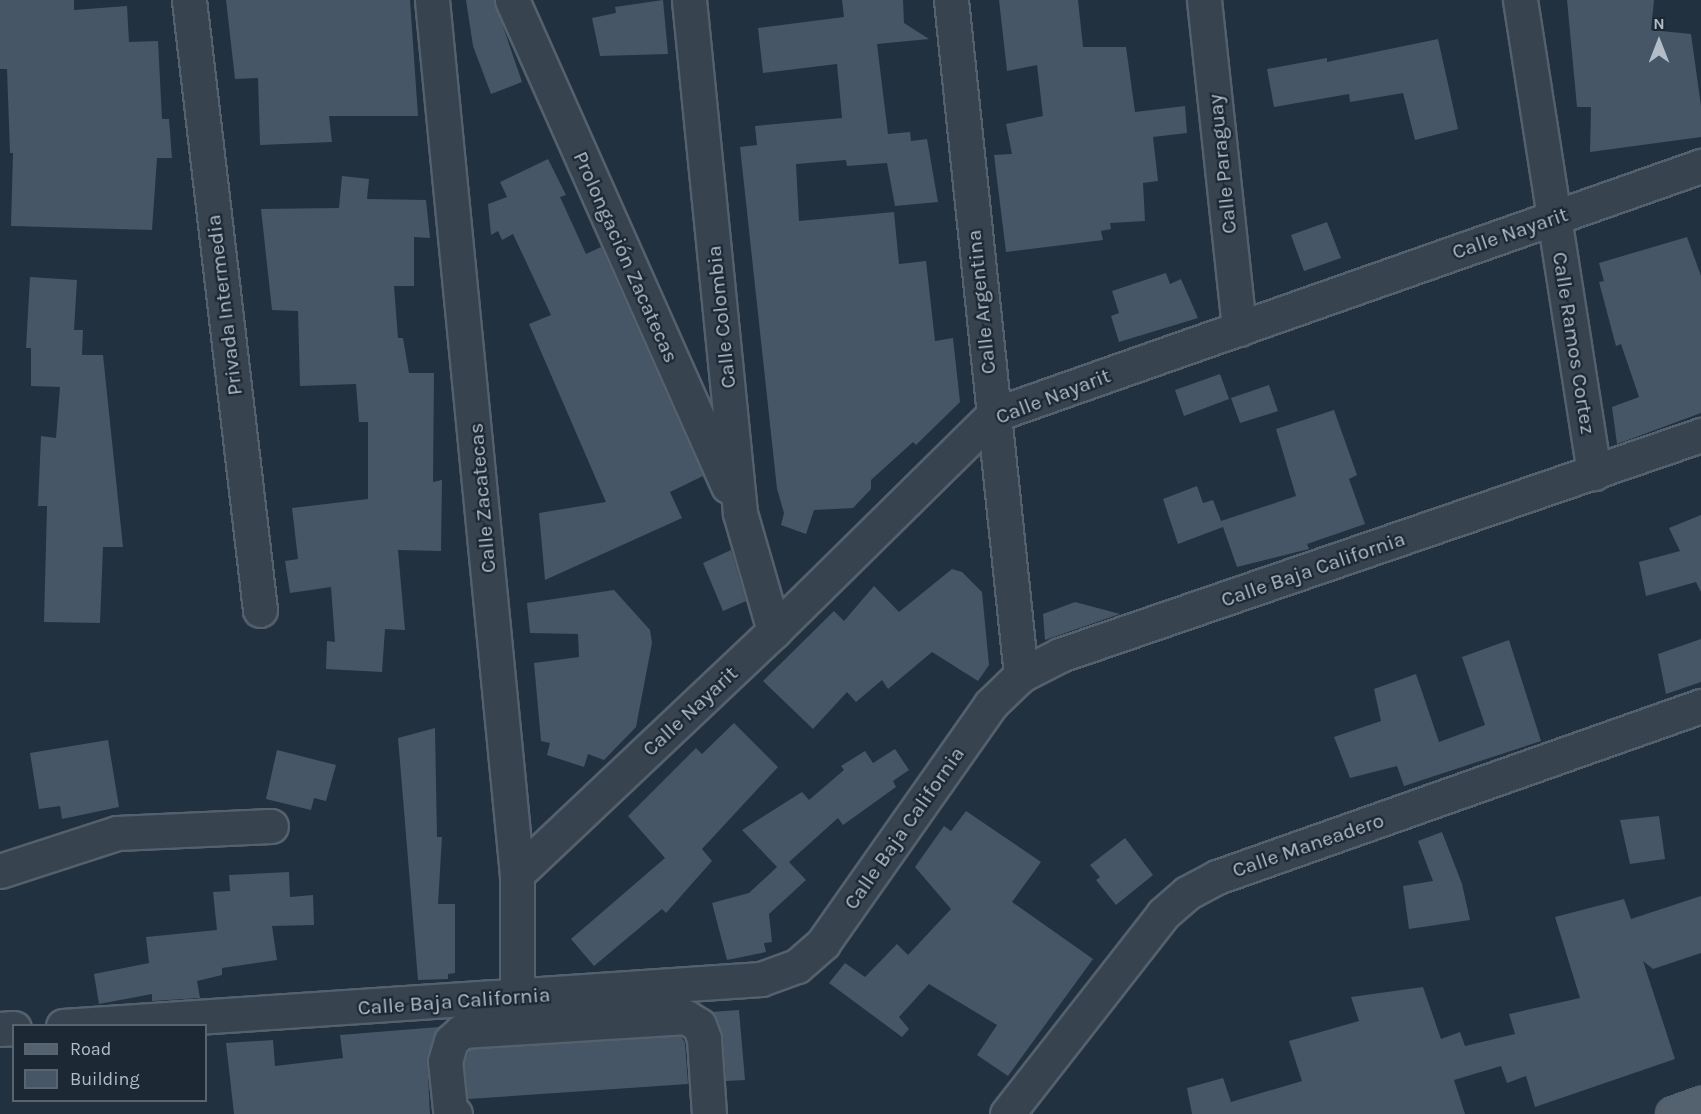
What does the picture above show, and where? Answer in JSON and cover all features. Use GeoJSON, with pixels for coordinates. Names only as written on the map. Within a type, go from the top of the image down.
{"type":"FeatureCollection","features":[{"type":"Feature","properties":{"kind":"main road"},"geometry":{"type":"LineString","coordinates":[[1673,1114],[1701,1104]]}},
{"type":"Feature","properties":{"kind":"street","name":"Privada Intermedia"},"geometry":{"type":"LineString","coordinates":[[189,0],[260,610]]}},
{"type":"Feature","properties":{"kind":"street","name":"Calle Zacatecas"},"geometry":{"type":"LineString","coordinates":[[432,0],[517,874],[517,998]]}},
{"type":"Feature","properties":{"kind":"street","name":"Prolongación Zacatecas"},"geometry":{"type":"LineString","coordinates":[[512,0],[740,513]]}},
{"type":"Feature","properties":{"kind":"street","name":"Calle Colombia"},"geometry":{"type":"LineString","coordinates":[[688,0],[740,513],[774,631]]}},
{"type":"Feature","properties":{"kind":"street","name":"Calle Argentina"},"geometry":{"type":"LineString","coordinates":[[951,0],[1022,675]]}},
{"type":"Feature","properties":{"kind":"street","name":"Calle Paraguay"},"geometry":{"type":"LineString","coordinates":[[1204,0],[1239,329]]}},
{"type":"Feature","properties":{"kind":"street","name":"Calle Ramos Cortez"},"geometry":{"type":"LineString","coordinates":[[1520,0],[1594,473]]}},
{"type":"Feature","properties":{"kind":"street","name":"Calle Nayarit"},"geometry":{"type":"LineString","coordinates":[[517,874],[774,631],[993,415],[1701,166]]}},
{"type":"Feature","properties":{"kind":"street","name":"Calle Baja California"},"geometry":{"type":"LineString","coordinates":[[95,1024],[517,998],[761,979],[797,966],[823,943],[990,705],[1022,675],[1060,655],[1701,435]]}},
{"type":"Feature","properties":{"kind":"street","name":"Calle Maneadero"},"geometry":{"type":"LineString","coordinates":[[1007,1114],[1163,914],[1187,893],[1217,877],[1701,706]]}},
{"type":"Feature","properties":{"kind":"street"},"geometry":{"type":"LineString","coordinates":[[0,871],[117,833],[271,826]]}},
{"type":"Feature","properties":{"kind":"street"},"geometry":{"type":"LineString","coordinates":[[455,1114],[450,1109],[445,1061],[451,1041],[462,1031],[686,1017],[699,1025],[704,1040],[709,1114]]}},
{"type":"Feature","properties":{"kind":"building"},"geometry":{"type":"Polygon","coordinates":[[[0,0],[74,0],[74,10],[127,6],[129,42],[158,41],[162,119],[169,119],[172,158],[157,158],[152,230],[11,226],[13,153],[10,153],[7,69],[0,69],[0,0]]]}},
{"type":"Feature","properties":{"kind":"building"},"geometry":{"type":"Polygon","coordinates":[[[226,0],[410,0],[418,116],[329,116],[332,142],[260,145],[258,78],[235,79],[226,0]]]}},
{"type":"Feature","properties":{"kind":"building"},"geometry":{"type":"Polygon","coordinates":[[[466,0],[494,0],[522,82],[491,94],[473,46],[466,0]]]}},
{"type":"Feature","properties":{"kind":"building"},"geometry":{"type":"Polygon","coordinates":[[[663,0],[668,54],[600,56],[592,18],[616,13],[615,7],[663,0]]]}},
{"type":"Feature","properties":{"kind":"building"},"geometry":{"type":"Polygon","coordinates":[[[842,0],[903,0],[904,23],[929,39],[877,44],[888,134],[910,132],[911,141],[927,139],[938,202],[895,206],[887,163],[847,166],[846,160],[796,164],[799,221],[894,212],[899,264],[926,261],[935,341],[953,338],[960,402],[916,445],[913,442],[871,480],[871,489],[853,508],[814,510],[806,534],[781,525],[784,513],[777,489],[740,147],[757,145],[755,126],[842,118],[837,64],[763,73],[758,28],[844,17],[842,0]]]}},
{"type":"Feature","properties":{"kind":"building"},"geometry":{"type":"Polygon","coordinates":[[[999,0],[1078,0],[1083,47],[1126,47],[1135,112],[1185,106],[1187,133],[1153,137],[1158,181],[1143,183],[1145,221],[1110,223],[1111,229],[1101,231],[1103,240],[1006,252],[994,155],[1012,154],[1006,124],[1043,116],[1037,65],[1007,71],[999,0]]]}},
{"type":"Feature","properties":{"kind":"building"},"geometry":{"type":"Polygon","coordinates":[[[1567,0],[1654,0],[1651,30],[1691,34],[1701,106],[1701,137],[1590,152],[1591,107],[1577,107],[1567,0]]]}},
{"type":"Feature","properties":{"kind":"building"},"geometry":{"type":"Polygon","coordinates":[[[1438,39],[1458,129],[1415,140],[1403,93],[1350,102],[1349,94],[1274,107],[1267,69],[1327,58],[1327,62],[1438,39]]]}},
{"type":"Feature","properties":{"kind":"building"},"geometry":{"type":"Polygon","coordinates":[[[548,159],[566,195],[560,197],[586,254],[601,247],[703,476],[670,492],[682,518],[545,580],[539,513],[606,502],[529,324],[551,315],[513,234],[502,240],[498,231],[491,235],[488,204],[507,197],[500,182],[548,159]]]}},
{"type":"Feature","properties":{"kind":"building"},"geometry":{"type":"Polygon","coordinates":[[[342,176],[369,179],[367,199],[426,200],[430,238],[414,237],[414,286],[394,286],[398,338],[403,338],[409,373],[434,373],[433,482],[442,480],[441,551],[398,550],[405,630],[385,629],[382,672],[326,669],[327,641],[335,642],[331,587],[290,593],[285,561],[298,559],[292,508],[368,499],[368,422],[359,422],[356,384],[300,386],[298,311],[272,310],[261,209],[339,208],[342,176]]]}},
{"type":"Feature","properties":{"kind":"building"},"geometry":{"type":"Polygon","coordinates":[[[1327,222],[1341,258],[1304,271],[1291,235],[1327,222]]]}},
{"type":"Feature","properties":{"kind":"building"},"geometry":{"type":"Polygon","coordinates":[[[1687,237],[1701,276],[1701,413],[1617,444],[1612,407],[1639,397],[1621,344],[1616,346],[1599,282],[1604,281],[1599,263],[1687,237]]]}},
{"type":"Feature","properties":{"kind":"building"},"geometry":{"type":"Polygon","coordinates":[[[1166,273],[1170,284],[1181,279],[1198,318],[1119,342],[1111,316],[1119,313],[1112,291],[1166,273]]]}},
{"type":"Feature","properties":{"kind":"building"},"geometry":{"type":"Polygon","coordinates":[[[30,277],[77,280],[74,330],[83,330],[82,355],[103,355],[123,547],[103,547],[100,623],[44,622],[47,506],[38,506],[41,436],[56,438],[60,387],[31,386],[31,348],[26,348],[30,277]]]}},
{"type":"Feature","properties":{"kind":"building"},"geometry":{"type":"Polygon","coordinates":[[[1220,374],[1229,399],[1184,416],[1175,390],[1220,374]]]}},
{"type":"Feature","properties":{"kind":"building"},"geometry":{"type":"Polygon","coordinates":[[[1269,385],[1278,411],[1240,423],[1231,398],[1269,385]]]}},
{"type":"Feature","properties":{"kind":"building"},"geometry":{"type":"Polygon","coordinates":[[[1334,410],[1357,475],[1349,479],[1365,524],[1307,544],[1309,549],[1237,567],[1223,527],[1178,544],[1163,499],[1197,486],[1203,503],[1213,500],[1221,521],[1296,496],[1276,429],[1334,410]]]}},
{"type":"Feature","properties":{"kind":"building"},"geometry":{"type":"Polygon","coordinates":[[[1701,515],[1701,592],[1696,582],[1646,596],[1639,562],[1680,551],[1669,528],[1701,515]]]}},
{"type":"Feature","properties":{"kind":"building"},"geometry":{"type":"Polygon","coordinates":[[[731,550],[746,601],[723,611],[703,563],[731,550]]]}},
{"type":"Feature","properties":{"kind":"building"},"geometry":{"type":"Polygon","coordinates":[[[952,569],[962,572],[982,592],[989,665],[978,681],[932,652],[888,689],[882,680],[856,702],[847,692],[813,729],[763,681],[834,611],[844,621],[874,586],[899,612],[952,569]]]}},
{"type":"Feature","properties":{"kind":"building"},"geometry":{"type":"Polygon","coordinates":[[[614,590],[650,630],[652,643],[636,727],[604,760],[588,754],[584,767],[547,755],[550,743],[541,741],[534,663],[579,657],[578,634],[530,633],[527,603],[614,590]]]}},
{"type":"Feature","properties":{"kind":"building"},"geometry":{"type":"Polygon","coordinates":[[[1075,602],[1120,614],[1045,640],[1043,614],[1075,602]]]}},
{"type":"Feature","properties":{"kind":"building"},"geometry":{"type":"Polygon","coordinates":[[[1701,639],[1701,682],[1666,694],[1658,654],[1701,639]]]}},
{"type":"Feature","properties":{"kind":"building"},"geometry":{"type":"Polygon","coordinates":[[[1509,640],[1541,741],[1404,786],[1397,766],[1350,778],[1334,737],[1381,721],[1374,689],[1416,674],[1439,742],[1485,725],[1462,657],[1509,640]]]}},
{"type":"Feature","properties":{"kind":"building"},"geometry":{"type":"Polygon","coordinates":[[[734,723],[778,767],[702,849],[712,861],[666,913],[662,909],[594,966],[571,939],[665,858],[628,816],[696,748],[702,754],[734,723]]]}},
{"type":"Feature","properties":{"kind":"building"},"geometry":{"type":"Polygon","coordinates":[[[435,728],[437,837],[442,837],[438,904],[455,904],[455,973],[448,974],[448,979],[418,980],[398,738],[435,728]]]}},
{"type":"Feature","properties":{"kind":"building"},"geometry":{"type":"Polygon","coordinates":[[[108,740],[119,807],[62,819],[60,806],[39,809],[30,753],[108,740]]]}},
{"type":"Feature","properties":{"kind":"building"},"geometry":{"type":"Polygon","coordinates":[[[895,749],[909,770],[893,781],[896,787],[843,825],[838,818],[789,862],[806,880],[769,914],[772,942],[764,943],[766,952],[727,960],[712,903],[749,893],[777,867],[742,830],[802,792],[809,800],[844,770],[841,766],[865,751],[873,763],[895,749]]]}},
{"type":"Feature","properties":{"kind":"building"},"geometry":{"type":"Polygon","coordinates":[[[277,750],[336,765],[326,801],[314,798],[311,810],[266,799],[277,750]]]}},
{"type":"Feature","properties":{"kind":"building"},"geometry":{"type":"Polygon","coordinates":[[[966,811],[1041,862],[1012,902],[1093,959],[1008,1076],[977,1055],[997,1025],[929,984],[899,1017],[909,1029],[902,1037],[829,983],[845,963],[865,977],[897,944],[908,955],[951,909],[915,867],[944,826],[951,831],[966,811]]]}},
{"type":"Feature","properties":{"kind":"building"},"geometry":{"type":"Polygon","coordinates":[[[1659,816],[1665,859],[1630,864],[1620,820],[1659,816]]]}},
{"type":"Feature","properties":{"kind":"building"},"geometry":{"type":"Polygon","coordinates":[[[1442,832],[1462,884],[1470,920],[1409,929],[1403,886],[1433,881],[1418,841],[1442,832]]]}},
{"type":"Feature","properties":{"kind":"building"},"geometry":{"type":"Polygon","coordinates":[[[1125,838],[1153,875],[1116,905],[1096,880],[1100,877],[1090,865],[1125,838]]]}},
{"type":"Feature","properties":{"kind":"building"},"geometry":{"type":"Polygon","coordinates":[[[289,872],[290,897],[313,895],[314,925],[272,926],[277,960],[222,968],[222,975],[197,981],[200,998],[152,1001],[152,994],[99,1004],[94,974],[149,963],[146,937],[217,930],[213,892],[230,891],[229,875],[289,872]]]}},
{"type":"Feature","properties":{"kind":"building"},"geometry":{"type":"Polygon","coordinates":[[[1701,896],[1701,953],[1653,969],[1643,961],[1675,1059],[1535,1107],[1526,1076],[1507,1083],[1501,1066],[1454,1080],[1465,1114],[1192,1114],[1187,1088],[1223,1078],[1231,1102],[1302,1081],[1289,1041],[1359,1021],[1351,997],[1423,987],[1441,1039],[1460,1032],[1465,1046],[1515,1034],[1509,1014],[1580,998],[1555,917],[1624,899],[1631,919],[1701,896]]]}},
{"type":"Feature","properties":{"kind":"building"},"geometry":{"type":"Polygon","coordinates":[[[739,1010],[745,1080],[726,1081],[723,1037],[711,1012],[739,1010]]]}},
{"type":"Feature","properties":{"kind":"building"},"geometry":{"type":"Polygon","coordinates":[[[439,1027],[427,1056],[430,1114],[234,1114],[226,1043],[273,1040],[275,1066],[343,1058],[340,1035],[439,1027]]]}},
{"type":"Feature","properties":{"kind":"building"},"geometry":{"type":"Polygon","coordinates":[[[681,1036],[685,1043],[688,1084],[468,1099],[464,1063],[470,1049],[681,1036]]]}}]}
